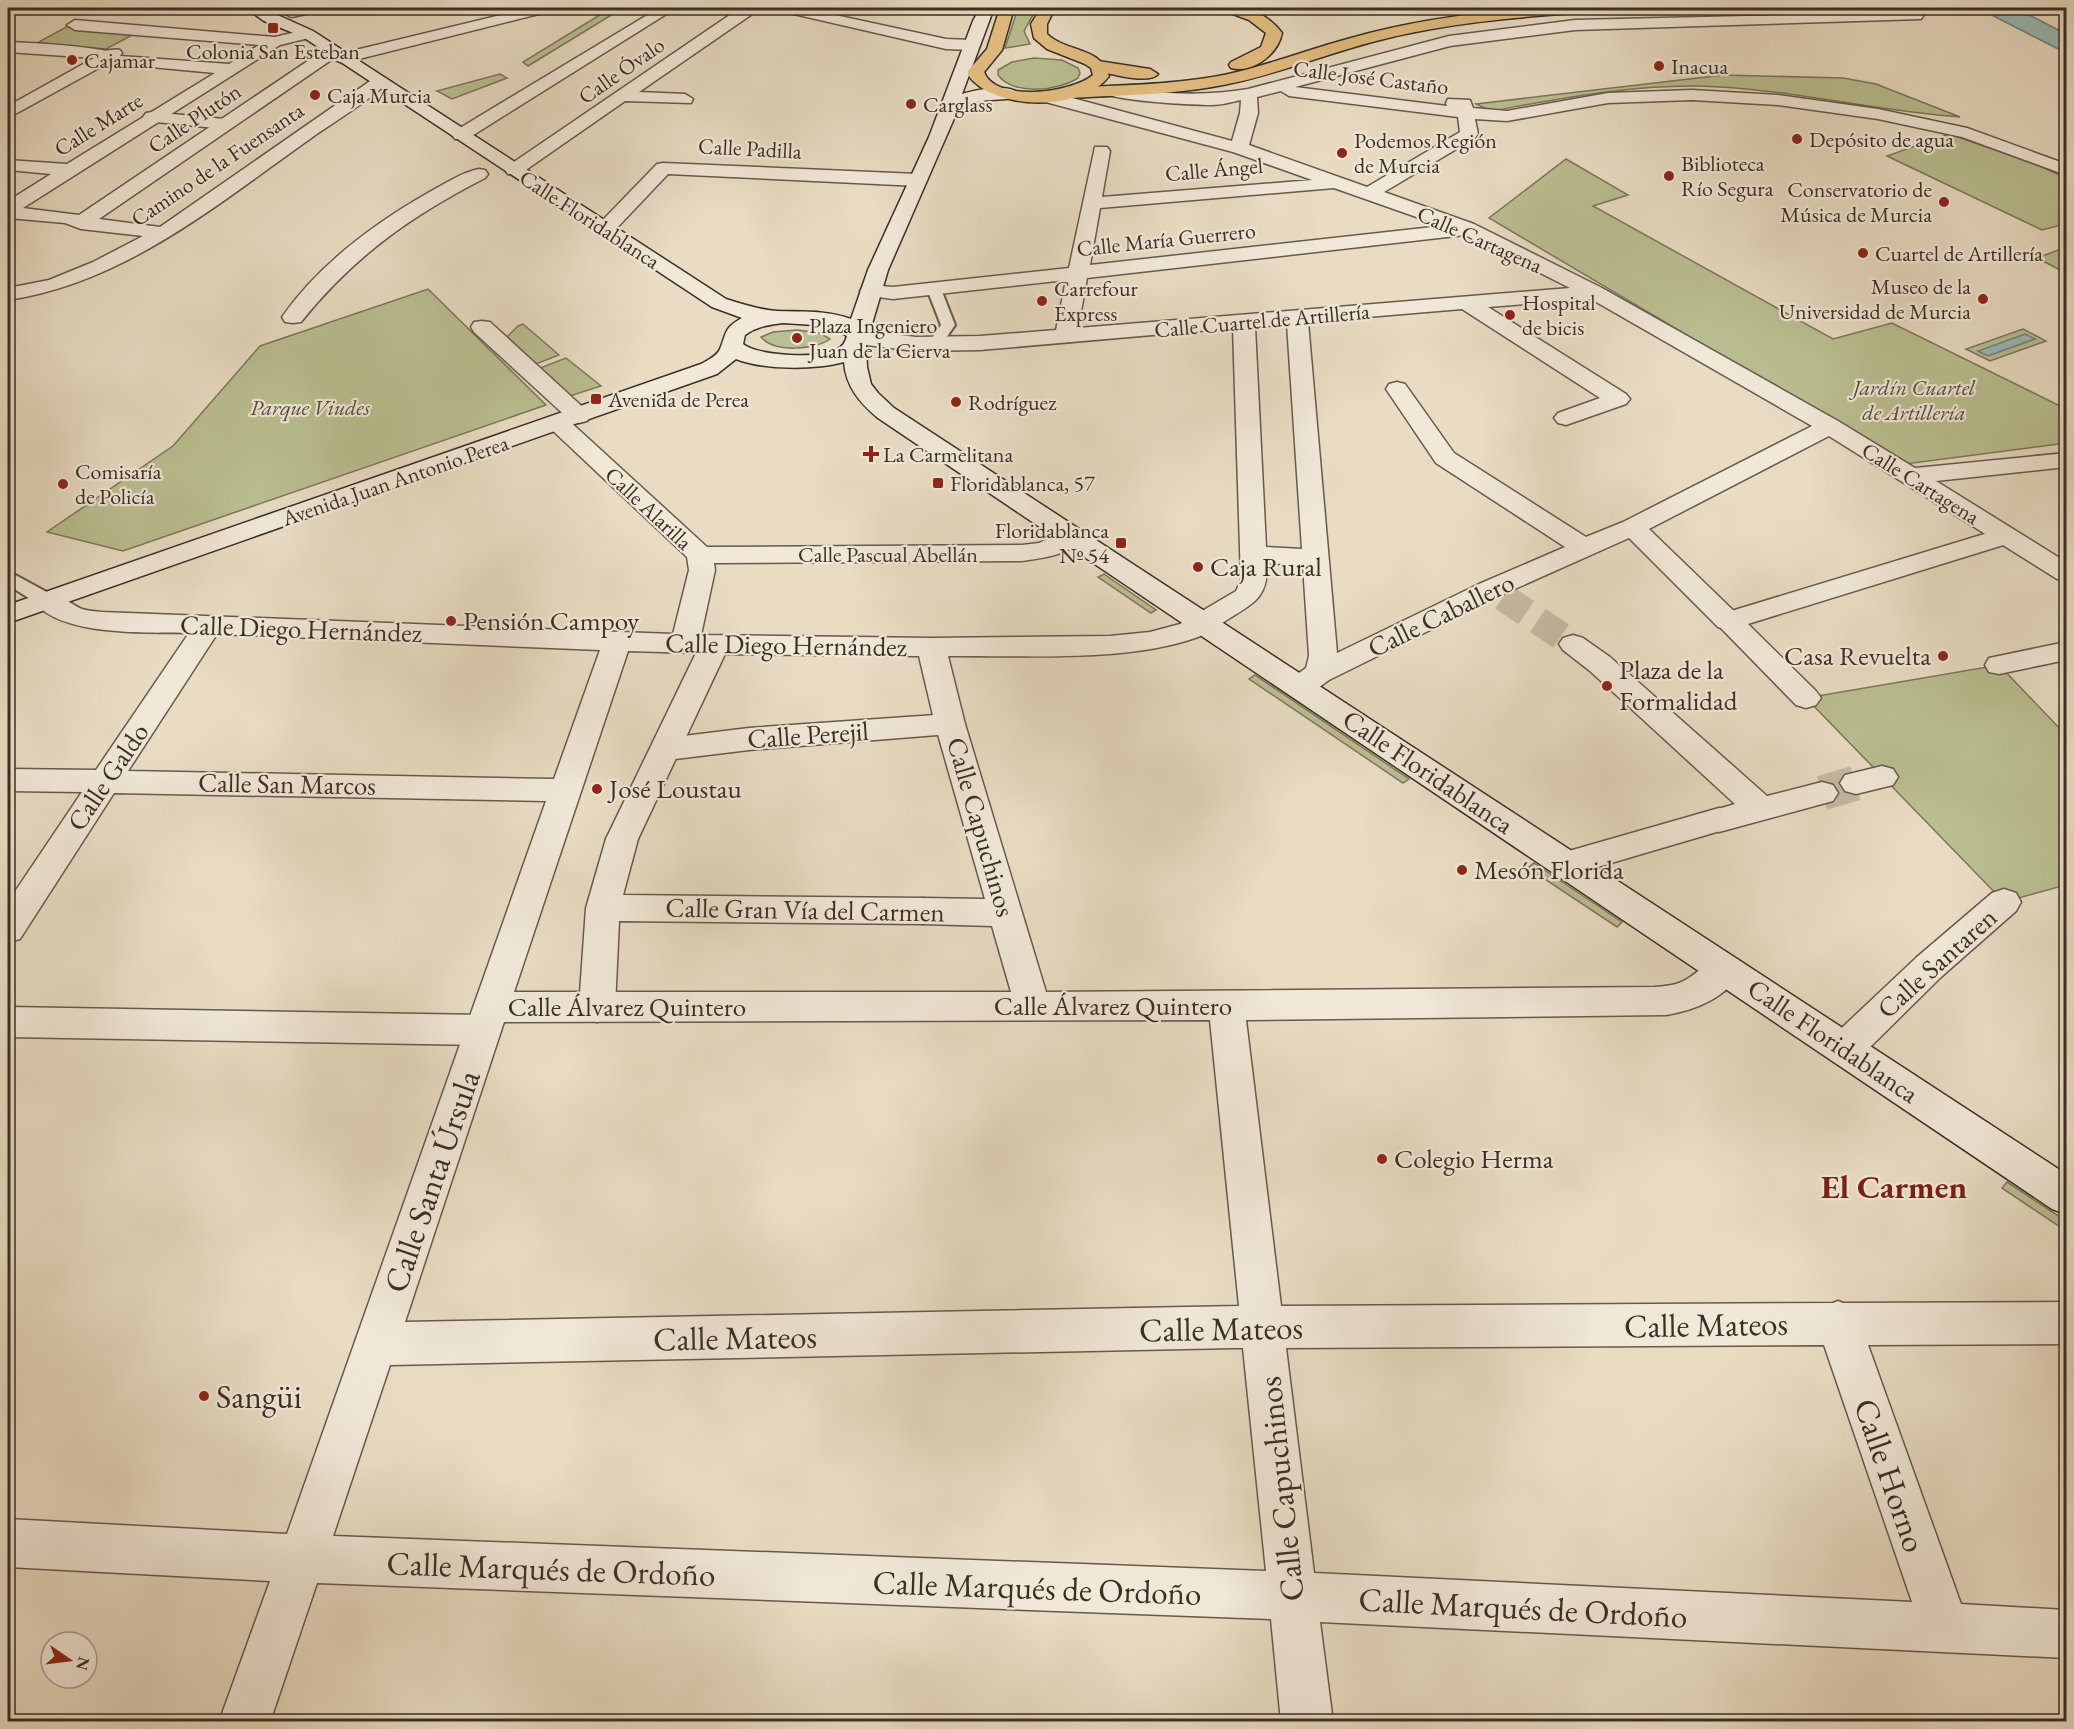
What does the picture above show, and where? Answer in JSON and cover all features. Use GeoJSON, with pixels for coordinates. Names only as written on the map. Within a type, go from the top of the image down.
{"type":"FeatureCollection","features":[{"type":"Feature","properties":{"kind":"main road"},"geometry":{"type":"LineString","coordinates":[[1007,8],[994,50],[978,67],[976,75],[983,84],[1011,94],[1044,96],[1225,80],[1376,36],[1434,24],[1492,15],[1588,8]]}},
{"type":"Feature","properties":{"kind":"main road"},"geometry":{"type":"LineString","coordinates":[[1048,8],[1038,28],[1043,40],[1053,47],[1086,58],[1098,66],[1140,74],[1191,75],[1232,67],[1264,54],[1271,48],[1274,33],[1269,27],[1255,16],[1230,8]]}},
{"type":"Feature","properties":{"kind":"main road"},"geometry":{"type":"LineString","coordinates":[[1069,93],[1081,90],[1097,81],[1101,71],[1098,66]]}},
{"type":"Feature","properties":{"kind":"street"},"geometry":{"type":"LineString","coordinates":[[253,8],[269,18],[308,34]]}},
{"type":"Feature","properties":{"kind":"street"},"geometry":{"type":"LineString","coordinates":[[287,10],[317,8]]}},
{"type":"Feature","properties":{"kind":"street"},"geometry":{"type":"LineString","coordinates":[[338,54],[546,8]]}},
{"type":"Feature","properties":{"kind":"street"},"geometry":{"type":"LineString","coordinates":[[461,135],[669,8]]}},
{"type":"Feature","properties":{"kind":"street","name":"Calle Óvalo"},"geometry":{"type":"LineString","coordinates":[[514,170],[625,96],[745,10],[754,8]]}},
{"type":"Feature","properties":{"kind":"street"},"geometry":{"type":"LineString","coordinates":[[786,8],[946,44],[971,45]]}},
{"type":"Feature","properties":{"kind":"street"},"geometry":{"type":"LineString","coordinates":[[832,319],[851,326],[857,339],[846,353],[832,358],[809,361],[750,357],[738,351],[734,338],[752,321],[776,317],[832,319],[842,317],[855,310],[870,291],[946,114],[987,8]]}},
{"type":"Feature","properties":{"kind":"street"},"geometry":{"type":"LineString","coordinates":[[287,10],[308,34]]}},
{"type":"Feature","properties":{"kind":"street"},"geometry":{"type":"LineString","coordinates":[[881,30],[891,15]]}},
{"type":"Feature","properties":{"kind":"street"},"geometry":{"type":"LineString","coordinates":[[1109,91],[1154,97],[1215,100],[1297,82],[1449,41],[1575,25],[1916,16]]}},
{"type":"Feature","properties":{"kind":"street"},"geometry":{"type":"LineString","coordinates":[[75,25],[275,42],[308,34]]}},
{"type":"Feature","properties":{"kind":"street"},"geometry":{"type":"LineString","coordinates":[[11,109],[152,32]]}},
{"type":"Feature","properties":{"kind":"street","name":"Calle Floridablanca"},"geometry":{"type":"LineString","coordinates":[[308,34],[719,303],[750,314],[776,317]]}},
{"type":"Feature","properties":{"kind":"street","name":"Calle Marte"},"geometry":{"type":"LineString","coordinates":[[8,210],[67,170],[275,42]]}},
{"type":"Feature","properties":{"kind":"street"},"geometry":{"type":"LineString","coordinates":[[8,47],[109,56],[115,60],[235,66],[264,65]]}},
{"type":"Feature","properties":{"kind":"street"},"geometry":{"type":"LineString","coordinates":[[17,64],[44,50]]}},
{"type":"Feature","properties":{"kind":"street","name":"Calle Plutón"},"geometry":{"type":"LineString","coordinates":[[81,223],[308,68],[338,54]]}},
{"type":"Feature","properties":{"kind":"street"},"geometry":{"type":"LineString","coordinates":[[287,67],[308,68]]}},
{"type":"Feature","properties":{"kind":"street","name":"Camino de la Fuensanta"},"geometry":{"type":"LineString","coordinates":[[8,294],[54,285],[100,267],[164,233],[379,82]]}},
{"type":"Feature","properties":{"kind":"street","name":"Calle José Castaño"},"geometry":{"type":"LineString","coordinates":[[1297,82],[1465,109]]}},
{"type":"Feature","properties":{"kind":"street","name":"Calle José Castaño"},"geometry":{"type":"LineString","coordinates":[[1272,88],[1465,109]]}},
{"type":"Feature","properties":{"kind":"street"},"geometry":{"type":"LineString","coordinates":[[946,114],[963,99],[989,94],[1011,94]]}},
{"type":"Feature","properties":{"kind":"street"},"geometry":{"type":"LineString","coordinates":[[1239,148],[1248,113],[1249,94]]}},
{"type":"Feature","properties":{"kind":"street"},"geometry":{"type":"LineString","coordinates":[[1465,109],[1507,116],[1608,98],[1663,95],[1778,100],[1878,114],[1967,133],[2067,170]]}},
{"type":"Feature","properties":{"kind":"street"},"geometry":{"type":"LineString","coordinates":[[625,96],[685,99]]}},
{"type":"Feature","properties":{"kind":"street","name":"Calle Cartagena"},"geometry":{"type":"LineString","coordinates":[[1044,96],[1239,148],[1371,192],[1467,228],[1595,292],[1830,426],[2067,573]]}},
{"type":"Feature","properties":{"kind":"street","name":"Calle José Castaño"},"geometry":{"type":"LineString","coordinates":[[1371,192],[1469,134],[1465,109]]}},
{"type":"Feature","properties":{"kind":"street"},"geometry":{"type":"LineString","coordinates":[[152,117],[225,124]]}},
{"type":"Feature","properties":{"kind":"street"},"geometry":{"type":"LineString","coordinates":[[1066,337],[1080,273],[1101,151]]}},
{"type":"Feature","properties":{"kind":"street"},"geometry":{"type":"LineString","coordinates":[[8,165],[67,170]]}},
{"type":"Feature","properties":{"kind":"street","name":"Calle Padilla"},"geometry":{"type":"LineString","coordinates":[[605,229],[663,168],[918,180]]}},
{"type":"Feature","properties":{"kind":"street"},"geometry":{"type":"LineString","coordinates":[[293,317],[313,291],[353,251],[390,224],[479,174]]}},
{"type":"Feature","properties":{"kind":"street","name":"Calle Ángel"},"geometry":{"type":"LineString","coordinates":[[1093,203],[1339,182]]}},
{"type":"Feature","properties":{"kind":"street"},"geometry":{"type":"LineString","coordinates":[[8,210],[69,218],[81,223],[164,233]]}},
{"type":"Feature","properties":{"kind":"street","name":"Calle María Guerrero"},"geometry":{"type":"LineString","coordinates":[[870,291],[893,293],[933,289],[1467,228]]}},
{"type":"Feature","properties":{"kind":"street","name":"Calle Floridablanca"},"geometry":{"type":"LineString","coordinates":[[870,291],[857,339],[854,366],[857,379],[876,405],[1203,623],[1309,680],[1567,864],[2067,1196]]}},
{"type":"Feature","properties":{"kind":"street","name":"Calle Cuartel de Artillería"},"geometry":{"type":"LineString","coordinates":[[857,339],[934,345],[1066,337],[1595,292]]}},
{"type":"Feature","properties":{"kind":"street","name":"Calle Floridablanca"},"geometry":{"type":"LineString","coordinates":[[719,303],[734,321],[734,338]]}},
{"type":"Feature","properties":{"kind":"street"},"geometry":{"type":"LineString","coordinates":[[1467,303],[1618,399],[1566,418]]}},
{"type":"Feature","properties":{"kind":"street"},"geometry":{"type":"LineString","coordinates":[[1297,317],[1323,656],[1309,680]]}},
{"type":"Feature","properties":{"kind":"street","name":"Calle Diego Hernández"},"geometry":{"type":"LineString","coordinates":[[47,600],[84,619],[208,626],[685,644],[931,647],[1131,644],[1179,635],[1246,596],[1254,580],[1244,322]]}},
{"type":"Feature","properties":{"kind":"street","name":"Calle Alarilla"},"geometry":{"type":"LineString","coordinates":[[482,327],[568,420],[700,555],[702,570],[685,644]]}},
{"type":"Feature","properties":{"kind":"street","name":"Avenida Juan Antonio Perea"},"geometry":{"type":"LineString","coordinates":[[8,614],[709,369],[726,356],[734,338]]}},
{"type":"Feature","properties":{"kind":"street"},"geometry":{"type":"LineString","coordinates":[[1397,389],[1445,458],[1585,548]]}},
{"type":"Feature","properties":{"kind":"street","name":"Calle Caballero"},"geometry":{"type":"LineString","coordinates":[[1309,680],[1496,594],[1830,426]]}},
{"type":"Feature","properties":{"kind":"street"},"geometry":{"type":"LineString","coordinates":[[1913,476],[2067,460]]}},
{"type":"Feature","properties":{"kind":"street"},"geometry":{"type":"LineString","coordinates":[[1632,527],[1806,698]]}},
{"type":"Feature","properties":{"kind":"street","name":"Calle Pascual Abellán"},"geometry":{"type":"LineString","coordinates":[[700,555],[1022,553],[1045,550],[1072,536]]}},
{"type":"Feature","properties":{"kind":"street"},"geometry":{"type":"LineString","coordinates":[[1728,621],[2004,536]]}},
{"type":"Feature","properties":{"kind":"street"},"geometry":{"type":"LineString","coordinates":[[1254,554],[1316,558]]}},
{"type":"Feature","properties":{"kind":"street","name":"Calle Galdo"},"geometry":{"type":"LineString","coordinates":[[8,929],[208,626]]}},
{"type":"Feature","properties":{"kind":"street","name":"Calle Santa Úrsula"},"geometry":{"type":"LineString","coordinates":[[244,1722],[617,641]]}},
{"type":"Feature","properties":{"kind":"street"},"geometry":{"type":"LineString","coordinates":[[597,1007],[603,908],[622,839],[667,750],[715,644]]}},
{"type":"Feature","properties":{"kind":"street"},"geometry":{"type":"LineString","coordinates":[[1573,644],[1608,672],[1760,808]]}},
{"type":"Feature","properties":{"kind":"street","name":"Calle Capuchinos"},"geometry":{"type":"LineString","coordinates":[[931,647],[950,724],[1033,1007]]}},
{"type":"Feature","properties":{"kind":"street"},"geometry":{"type":"LineString","coordinates":[[1999,665],[2067,651]]}},
{"type":"Feature","properties":{"kind":"street","name":"Calle Perejil"},"geometry":{"type":"LineString","coordinates":[[667,750],[749,739],[950,724]]}},
{"type":"Feature","properties":{"kind":"street","name":"Calle San Marcos"},"geometry":{"type":"LineString","coordinates":[[8,780],[566,790]]}},
{"type":"Feature","properties":{"kind":"street"},"geometry":{"type":"LineString","coordinates":[[1567,864],[1760,808],[1822,793]]}},
{"type":"Feature","properties":{"kind":"street","name":"Calle Santaren"},"geometry":{"type":"LineString","coordinates":[[1844,1049],[1929,967],[2004,902]]}},
{"type":"Feature","properties":{"kind":"street","name":"Calle Gran Vía del Carmen"},"geometry":{"type":"LineString","coordinates":[[603,908],[1006,913]]}},
{"type":"Feature","properties":{"kind":"street","name":"Calle Álvarez Quintero"},"geometry":{"type":"LineString","coordinates":[[8,1022],[487,1019],[597,1007],[1033,1007],[1655,1002],[1692,995],[1725,969]]}},
{"type":"Feature","properties":{"kind":"street","name":"Calle Capuchinos"},"geometry":{"type":"LineString","coordinates":[[1226,1005],[1307,1722]]}},
{"type":"Feature","properties":{"kind":"street","name":"Calle Mateos"},"geometry":{"type":"LineString","coordinates":[[375,1344],[1263,1327],[1838,1322],[2067,1323]]}},
{"type":"Feature","properties":{"kind":"street","name":"Calle Horno"},"geometry":{"type":"LineString","coordinates":[[1838,1322],[1945,1628]]}},
{"type":"Feature","properties":{"kind":"street","name":"Calle Marqués de Ordoño"},"geometry":{"type":"LineString","coordinates":[[8,1543],[302,1558],[1293,1596],[2067,1634]]}},
{"type":"Feature","properties":{"kind":"lane"},"geometry":{"type":"LineString","coordinates":[[933,289],[948,325],[934,345]]}},
{"type":"Feature","properties":{"kind":"lane"},"geometry":{"type":"LineString","coordinates":[[8,577],[47,600]]}},
{"type":"Feature","properties":{"kind":"green space"},"geometry":{"type":"Polygon","coordinates":[[[611,8],[623,8],[528,66],[523,62],[611,8]]]}},
{"type":"Feature","properties":{"kind":"green space"},"geometry":{"type":"Polygon","coordinates":[[[1018,8],[1037,8],[1024,31],[1030,44],[1005,48],[1018,8]]]}},
{"type":"Feature","properties":{"kind":"green space"},"geometry":{"type":"Polygon","coordinates":[[[68,26],[136,33],[106,49],[37,43],[68,26]]]}},
{"type":"Feature","properties":{"kind":"green space"},"geometry":{"type":"Polygon","coordinates":[[[1034,58],[1062,60],[1078,68],[1080,73],[1078,78],[1059,86],[1036,89],[1014,86],[1005,82],[998,75],[998,70],[1012,62],[1034,58]]]}},
{"type":"Feature","properties":{"kind":"green space"},"geometry":{"type":"Polygon","coordinates":[[[500,74],[507,78],[452,99],[437,91],[500,74]]]}},
{"type":"Feature","properties":{"kind":"green space"},"geometry":{"type":"Polygon","coordinates":[[[1723,75],[1843,78],[1876,84],[1960,117],[1764,91],[1698,86],[1620,90],[1491,111],[1476,104],[1723,75]]]}},
{"type":"Feature","properties":{"kind":"green space"},"geometry":{"type":"Polygon","coordinates":[[[1949,134],[2031,162],[2066,178],[2066,224],[2042,230],[1887,156],[1949,134]]]}},
{"type":"Feature","properties":{"kind":"green space","name":"Jardín Cuartel de Artillería"},"geometry":{"type":"Polygon","coordinates":[[[1566,159],[1628,195],[1593,206],[1833,339],[1892,323],[2066,409],[2066,443],[1905,464],[1489,218],[1566,159]]]}},
{"type":"Feature","properties":{"kind":"green space"},"geometry":{"type":"Polygon","coordinates":[[[2066,247],[2066,273],[2037,258],[2066,247]]]}},
{"type":"Feature","properties":{"kind":"green space","name":"Parque Viudes"},"geometry":{"type":"Polygon","coordinates":[[[428,289],[546,405],[123,551],[47,532],[173,446],[260,346],[428,289]]]}},
{"type":"Feature","properties":{"kind":"green space"},"geometry":{"type":"Polygon","coordinates":[[[523,324],[559,355],[536,364],[507,337],[523,324]]]}},
{"type":"Feature","properties":{"kind":"green space"},"geometry":{"type":"Polygon","coordinates":[[[2023,329],[2046,341],[1990,361],[1966,349],[2023,329]]]}},
{"type":"Feature","properties":{"kind":"green space"},"geometry":{"type":"Polygon","coordinates":[[[797,330],[820,333],[830,339],[815,346],[785,348],[775,346],[761,337],[773,332],[797,330]]]}},
{"type":"Feature","properties":{"kind":"green space"},"geometry":{"type":"Polygon","coordinates":[[[566,358],[601,386],[570,396],[540,368],[566,358]]]}},
{"type":"Feature","properties":{"kind":"green space"},"geometry":{"type":"Polygon","coordinates":[[[1104,574],[1156,610],[1151,613],[1098,577],[1104,574]]]}},
{"type":"Feature","properties":{"kind":"green space"},"geometry":{"type":"Polygon","coordinates":[[[1999,665],[2066,735],[2066,885],[2004,902],[1806,698],[1999,665]]]}},
{"type":"Feature","properties":{"kind":"green space"},"geometry":{"type":"Polygon","coordinates":[[[1255,675],[1409,779],[1403,783],[1249,679],[1255,675]]]}},
{"type":"Feature","properties":{"kind":"green space"},"geometry":{"type":"Polygon","coordinates":[[[1534,863],[1622,922],[1617,927],[1528,868],[1534,863]]]}},
{"type":"Feature","properties":{"kind":"green space"},"geometry":{"type":"Polygon","coordinates":[[[2007,1182],[2066,1221],[2066,1231],[2002,1188],[2007,1182]]]}},
{"type":"Feature","properties":{"kind":"water"},"geometry":{"type":"Polygon","coordinates":[[[1978,8],[2016,8],[2066,34],[2066,53],[1978,8]]]}},
{"type":"Feature","properties":{"kind":"water"},"geometry":{"type":"Polygon","coordinates":[[[2025,334],[2035,339],[1988,356],[1978,351],[2025,334]]]}},
{"type":"Feature","properties":{"kind":"tunnel"},"geometry":{"type":"LineString","coordinates":[[1503,597],[1573,644]]}},
{"type":"Feature","properties":{"kind":"tunnel"},"geometry":{"type":"LineString","coordinates":[[1822,793],[1856,783]]}},
{"type":"Feature","properties":{"kind":"place","name":"Colonia San Esteban"},"geometry":{"type":"Point","coordinates":[273,28]}},
{"type":"Feature","properties":{"kind":"place","name":"Cajamar"},"geometry":{"type":"Point","coordinates":[72,60]}},
{"type":"Feature","properties":{"kind":"place","name":"Inacua"},"geometry":{"type":"Point","coordinates":[1659,66]}},
{"type":"Feature","properties":{"kind":"place","name":"Caja Murcia"},"geometry":{"type":"Point","coordinates":[315,95]}},
{"type":"Feature","properties":{"kind":"place","name":"Carglass"},"geometry":{"type":"Point","coordinates":[911,104]}},
{"type":"Feature","properties":{"kind":"place","name":"Depósito de agua"},"geometry":{"type":"Point","coordinates":[1797,139]}},
{"type":"Feature","properties":{"kind":"place","name":"Podemos Región de Murcia"},"geometry":{"type":"Point","coordinates":[1342,153]}},
{"type":"Feature","properties":{"kind":"place","name":"Biblioteca Río Segura"},"geometry":{"type":"Point","coordinates":[1669,176]}},
{"type":"Feature","properties":{"kind":"place","name":"Conservatorio de Música de Murcia"},"geometry":{"type":"Point","coordinates":[1944,202]}},
{"type":"Feature","properties":{"kind":"place","name":"Cuartel de Artillería"},"geometry":{"type":"Point","coordinates":[1863,253]}},
{"type":"Feature","properties":{"kind":"place","name":"Museo de la Universidad de Murcia"},"geometry":{"type":"Point","coordinates":[1983,299]}},
{"type":"Feature","properties":{"kind":"place","name":"Carrefour Express"},"geometry":{"type":"Point","coordinates":[1042,301]}},
{"type":"Feature","properties":{"kind":"place","name":"Hospital de bicis"},"geometry":{"type":"Point","coordinates":[1510,315]}},
{"type":"Feature","properties":{"kind":"place","name":"Plaza Ingeniero Juan de la Cierva"},"geometry":{"type":"Point","coordinates":[797,338]}},
{"type":"Feature","properties":{"kind":"place","name":"Avenida de Perea"},"geometry":{"type":"Point","coordinates":[596,399]}},
{"type":"Feature","properties":{"kind":"place","name":"Rodríguez"},"geometry":{"type":"Point","coordinates":[956,402]}},
{"type":"Feature","properties":{"kind":"place","name":"La Carmelitana"},"geometry":{"type":"Point","coordinates":[871,454]}},
{"type":"Feature","properties":{"kind":"place","name":"Floridablanca, 57"},"geometry":{"type":"Point","coordinates":[938,483]}},
{"type":"Feature","properties":{"kind":"place","name":"Comisaría de Policía"},"geometry":{"type":"Point","coordinates":[63,484]}},
{"type":"Feature","properties":{"kind":"place","name":"Floridablanca Nº 54"},"geometry":{"type":"Point","coordinates":[1121,543]}},
{"type":"Feature","properties":{"kind":"place","name":"Caja Rural"},"geometry":{"type":"Point","coordinates":[1198,567]}},
{"type":"Feature","properties":{"kind":"place","name":"Pensión Campoy"},"geometry":{"type":"Point","coordinates":[451,621]}},
{"type":"Feature","properties":{"kind":"place","name":"Casa Revuelta"},"geometry":{"type":"Point","coordinates":[1943,656]}},
{"type":"Feature","properties":{"kind":"place","name":"Plaza de la Formalidad"},"geometry":{"type":"Point","coordinates":[1607,686]}},
{"type":"Feature","properties":{"kind":"place","name":"José Loustau"},"geometry":{"type":"Point","coordinates":[597,789]}},
{"type":"Feature","properties":{"kind":"place","name":"Mesón Florida"},"geometry":{"type":"Point","coordinates":[1462,870]}},
{"type":"Feature","properties":{"kind":"place","name":"Colegio Herma"},"geometry":{"type":"Point","coordinates":[1382,1159]}},
{"type":"Feature","properties":{"kind":"place","name":"Sangüi"},"geometry":{"type":"Point","coordinates":[204,1396]}},
{"type":"Feature","properties":{"kind":"district","name":"El Carmen"},"geometry":{"type":"Point","coordinates":[1894,1186]}}]}
